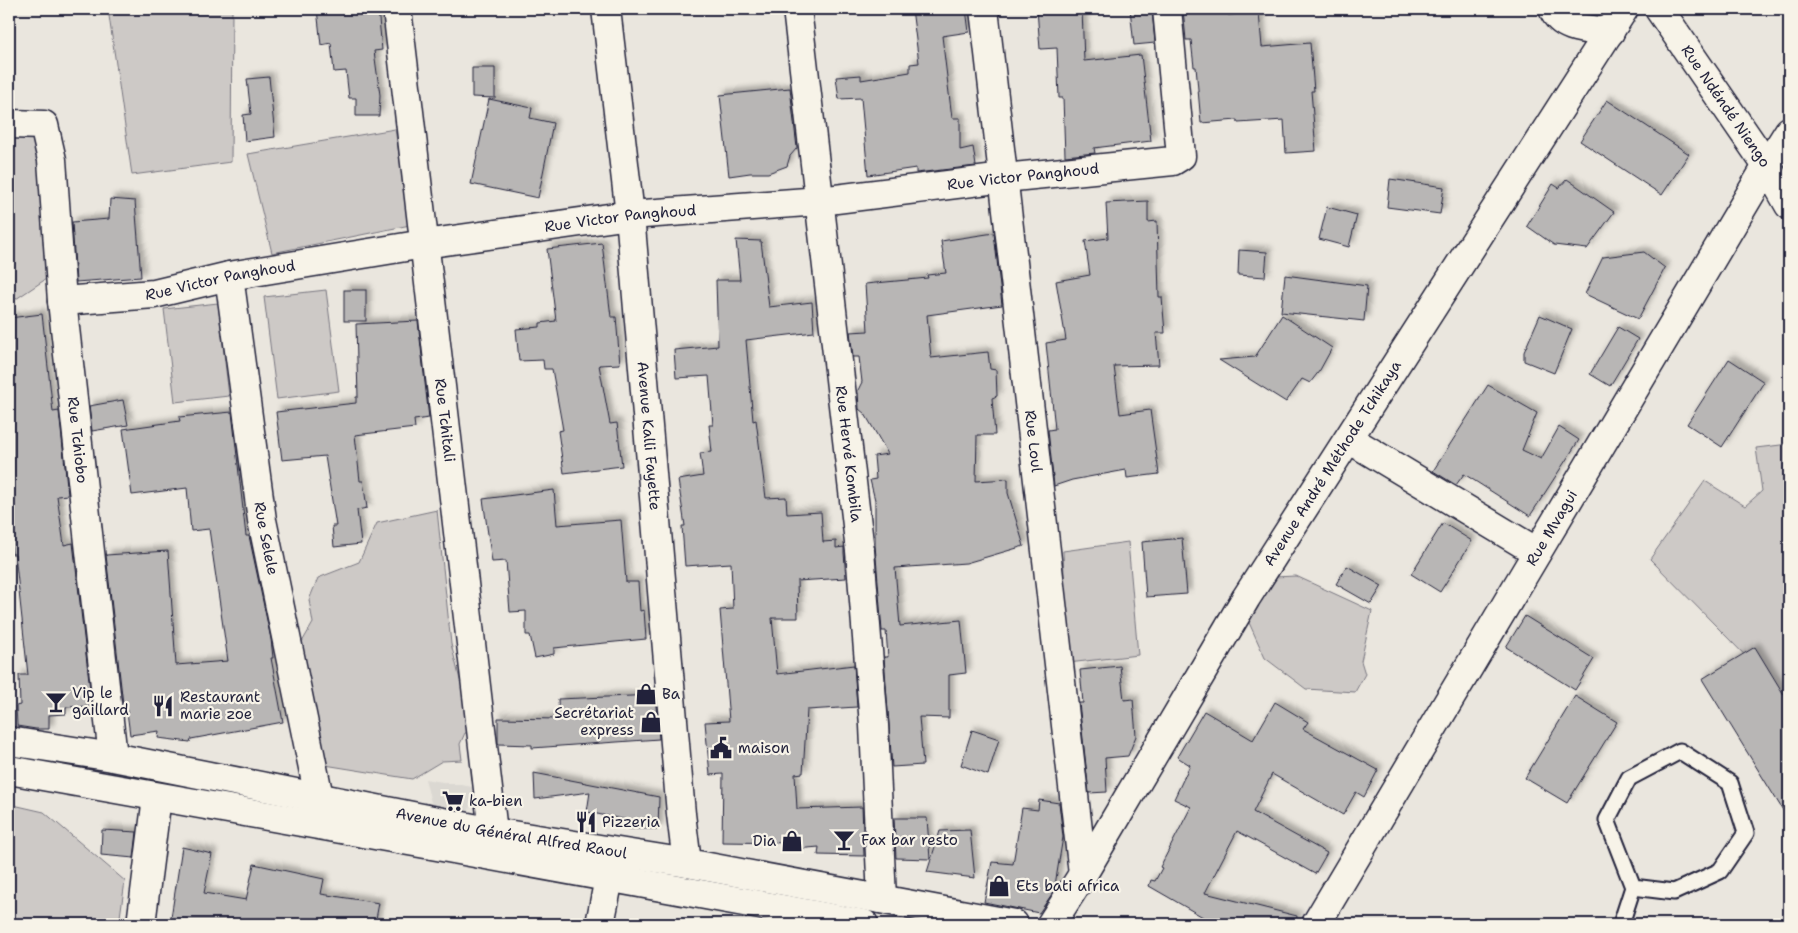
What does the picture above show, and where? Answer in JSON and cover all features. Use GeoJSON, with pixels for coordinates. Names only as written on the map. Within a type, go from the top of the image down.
{"type":"FeatureCollection","features":[{"type":"Feature","properties":{"kind":"street","name":"Rue Tchitali"},"geometry":{"type":"LineString","coordinates":[[397,9],[493,832]]}},
{"type":"Feature","properties":{"kind":"street","name":"Avenue Kalli Fayette"},"geometry":{"type":"LineString","coordinates":[[606,9],[630,215],[681,814],[687,863]]}},
{"type":"Feature","properties":{"kind":"street","name":"Rue Hervé Kombila"},"geometry":{"type":"LineString","coordinates":[[797,9],[860,551],[874,725],[882,900]]}},
{"type":"Feature","properties":{"kind":"street","name":"Rue Loul"},"geometry":{"type":"LineString","coordinates":[[984,9],[1083,874]]}},
{"type":"Feature","properties":{"kind":"street","name":"Rue Victor Panghoud"},"geometry":{"type":"LineString","coordinates":[[62,300],[154,294],[229,276],[424,244],[630,215],[820,201],[1004,178],[1173,161],[1182,156],[1166,9]]}},
{"type":"Feature","properties":{"kind":"street"},"geometry":{"type":"LineString","coordinates":[[1553,9],[1557,18],[1565,24],[1573,27],[1610,32]]}},
{"type":"Feature","properties":{"kind":"street","name":"Avenue André Méthode Tchikaya"},"geometry":{"type":"LineString","coordinates":[[1051,924],[1083,874],[1246,598],[1624,9]]}},
{"type":"Feature","properties":{"kind":"street","name":"Rue Ndéndé Niengo"},"geometry":{"type":"LineString","coordinates":[[1659,9],[1766,166],[1789,205]]}},
{"type":"Feature","properties":{"kind":"street","name":"Rue Tchiobo"},"geometry":{"type":"LineString","coordinates":[[9,124],[44,124],[52,160],[62,300],[113,757]]}},
{"type":"Feature","properties":{"kind":"street","name":"Rue Mvagui"},"geometry":{"type":"LineString","coordinates":[[1316,924],[1766,166],[1789,131]]}},
{"type":"Feature","properties":{"kind":"street","name":"Rue Selele"},"geometry":{"type":"LineString","coordinates":[[229,276],[262,520],[319,797]]}},
{"type":"Feature","properties":{"kind":"street"},"geometry":{"type":"LineString","coordinates":[[1349,439],[1537,552]]}},
{"type":"Feature","properties":{"kind":"street","name":"Avenue du Général Alfred Raoul"},"geometry":{"type":"LineString","coordinates":[[9,741],[113,757],[493,832],[687,863],[1014,924]]}},
{"type":"Feature","properties":{"kind":"street","name":"Avenue du Général Alfred Raoul"},"geometry":{"type":"LineString","coordinates":[[9,770],[864,924]]}},
{"type":"Feature","properties":{"kind":"street"},"geometry":{"type":"LineString","coordinates":[[140,924],[157,797]]}},
{"type":"Feature","properties":{"kind":"street"},"geometry":{"type":"LineString","coordinates":[[600,924],[609,878]]}},
{"type":"Feature","properties":{"kind":"lane"},"geometry":{"type":"LineString","coordinates":[[1621,924],[1633,887],[1607,820],[1629,778],[1680,751],[1730,783],[1746,833],[1720,872],[1674,892],[1633,887]]}},
{"type":"Feature","properties":{"kind":"shaded area"},"geometry":{"type":"Polygon","coordinates":[[[108,9],[232,9],[231,162],[132,175],[108,9]]]}},
{"type":"Feature","properties":{"kind":"shaded area"},"geometry":{"type":"Polygon","coordinates":[[[395,129],[410,225],[272,253],[248,154],[395,129]]]}},
{"type":"Feature","properties":{"kind":"shaded area"},"geometry":{"type":"Polygon","coordinates":[[[9,137],[32,138],[45,170],[52,275],[13,301],[9,301],[9,137]]]}},
{"type":"Feature","properties":{"kind":"shaded area"},"geometry":{"type":"Polygon","coordinates":[[[326,290],[339,391],[277,399],[264,297],[326,290]]]}},
{"type":"Feature","properties":{"kind":"shaded area"},"geometry":{"type":"Polygon","coordinates":[[[218,303],[229,396],[175,402],[164,309],[218,303]]]}},
{"type":"Feature","properties":{"kind":"shaded area"},"geometry":{"type":"Polygon","coordinates":[[[1789,444],[1789,700],[1650,559],[1705,481],[1745,506],[1762,491],[1756,448],[1789,444]]]}},
{"type":"Feature","properties":{"kind":"shaded area"},"geometry":{"type":"Polygon","coordinates":[[[437,510],[451,644],[473,732],[465,733],[460,744],[462,760],[442,761],[412,779],[325,765],[295,654],[313,623],[309,600],[318,578],[359,562],[377,523],[437,510]]]}},
{"type":"Feature","properties":{"kind":"shaded area"},"geometry":{"type":"Polygon","coordinates":[[[1128,542],[1138,655],[1068,663],[1063,551],[1128,542]]]}},
{"type":"Feature","properties":{"kind":"shaded area"},"geometry":{"type":"Polygon","coordinates":[[[1296,576],[1372,611],[1361,661],[1365,674],[1355,692],[1306,689],[1265,658],[1246,616],[1274,577],[1296,576]]]}},
{"type":"Feature","properties":{"kind":"shaded area"},"geometry":{"type":"Polygon","coordinates":[[[425,779],[473,787],[468,817],[434,814],[425,779]]]}},
{"type":"Feature","properties":{"kind":"shaded area"},"geometry":{"type":"Polygon","coordinates":[[[9,804],[44,812],[125,881],[119,924],[9,924],[9,804]]]}},
{"type":"Feature","properties":{"kind":"building"},"geometry":{"type":"Polygon","coordinates":[[[317,9],[378,9],[382,50],[374,51],[380,95],[379,116],[356,116],[356,98],[349,98],[346,71],[334,72],[331,43],[321,45],[317,9]]]}},
{"type":"Feature","properties":{"kind":"building"},"geometry":{"type":"Polygon","coordinates":[[[912,9],[966,9],[969,32],[942,36],[952,118],[960,118],[960,150],[973,147],[976,166],[916,173],[916,168],[868,175],[861,98],[839,99],[836,77],[861,75],[861,80],[910,72],[910,64],[919,63],[912,9]]]}},
{"type":"Feature","properties":{"kind":"building"},"geometry":{"type":"Polygon","coordinates":[[[1037,9],[1082,9],[1084,61],[1141,55],[1151,141],[1094,148],[1095,153],[1065,156],[1063,98],[1059,98],[1057,48],[1040,49],[1037,9]]]}},
{"type":"Feature","properties":{"kind":"building"},"geometry":{"type":"Polygon","coordinates":[[[1130,9],[1152,9],[1155,43],[1134,45],[1130,9]]]}},
{"type":"Feature","properties":{"kind":"building"},"geometry":{"type":"Polygon","coordinates":[[[1183,9],[1227,9],[1228,15],[1259,13],[1262,47],[1310,43],[1314,91],[1311,91],[1316,151],[1286,153],[1284,120],[1238,123],[1237,120],[1201,123],[1196,67],[1194,67],[1191,40],[1186,40],[1183,9]]]}},
{"type":"Feature","properties":{"kind":"building"},"geometry":{"type":"Polygon","coordinates":[[[472,68],[495,68],[495,98],[472,97],[472,68]]]}},
{"type":"Feature","properties":{"kind":"building"},"geometry":{"type":"Polygon","coordinates":[[[269,77],[275,137],[245,141],[243,115],[251,114],[247,79],[269,77]]]}},
{"type":"Feature","properties":{"kind":"building"},"geometry":{"type":"Polygon","coordinates":[[[790,88],[797,148],[790,156],[787,166],[768,173],[729,176],[720,95],[790,88]]]}},
{"type":"Feature","properties":{"kind":"building"},"geometry":{"type":"Polygon","coordinates":[[[489,99],[532,108],[530,118],[553,123],[538,198],[471,184],[489,99]]]}},
{"type":"Feature","properties":{"kind":"building"},"geometry":{"type":"Polygon","coordinates":[[[1607,100],[1689,154],[1662,195],[1580,141],[1607,100]]]}},
{"type":"Feature","properties":{"kind":"building"},"geometry":{"type":"Polygon","coordinates":[[[1390,179],[1444,187],[1440,214],[1387,207],[1390,179]]]}},
{"type":"Feature","properties":{"kind":"building"},"geometry":{"type":"Polygon","coordinates":[[[1567,179],[1614,212],[1587,249],[1554,245],[1527,226],[1553,184],[1559,188],[1567,179]]]}},
{"type":"Feature","properties":{"kind":"building"},"geometry":{"type":"Polygon","coordinates":[[[110,199],[135,201],[141,277],[76,282],[72,222],[109,219],[110,199]]]}},
{"type":"Feature","properties":{"kind":"building"},"geometry":{"type":"Polygon","coordinates":[[[1148,201],[1148,222],[1157,221],[1159,297],[1162,297],[1165,333],[1156,333],[1159,365],[1114,366],[1120,414],[1150,410],[1159,474],[1127,478],[1126,470],[1072,480],[1054,486],[1048,430],[1055,429],[1046,343],[1066,340],[1056,281],[1090,275],[1085,241],[1108,238],[1106,203],[1148,201]]]}},
{"type":"Feature","properties":{"kind":"building"},"geometry":{"type":"Polygon","coordinates":[[[1327,207],[1357,215],[1349,247],[1319,239],[1327,207]]]}},
{"type":"Feature","properties":{"kind":"building"},"geometry":{"type":"Polygon","coordinates":[[[994,233],[1002,305],[927,315],[931,358],[988,352],[990,369],[996,370],[997,396],[992,398],[995,435],[977,435],[976,481],[1008,479],[1008,493],[1024,546],[966,563],[895,568],[900,626],[961,620],[966,673],[949,675],[949,718],[919,717],[923,765],[892,767],[884,657],[888,657],[886,631],[882,631],[875,545],[875,500],[870,480],[876,479],[874,456],[888,454],[865,414],[859,409],[858,390],[862,382],[859,357],[853,357],[850,332],[868,331],[865,284],[928,278],[927,275],[946,273],[941,241],[994,233]]]}},
{"type":"Feature","properties":{"kind":"building"},"geometry":{"type":"Polygon","coordinates":[[[736,240],[761,241],[769,307],[812,302],[814,332],[746,340],[753,421],[756,420],[766,498],[786,497],[787,514],[821,512],[823,542],[836,541],[836,548],[844,547],[846,578],[797,581],[798,618],[772,618],[777,674],[854,665],[857,707],[807,710],[803,773],[795,774],[797,809],[862,807],[864,856],[818,855],[819,847],[796,849],[795,843],[722,842],[723,774],[710,775],[705,722],[729,721],[720,610],[733,609],[731,563],[685,566],[682,526],[685,526],[678,480],[703,476],[700,453],[712,452],[709,425],[713,425],[709,376],[676,378],[674,350],[718,346],[716,280],[740,280],[736,240]]]}},
{"type":"Feature","properties":{"kind":"building"},"geometry":{"type":"Polygon","coordinates":[[[602,243],[611,317],[616,317],[620,364],[599,365],[610,424],[617,423],[622,466],[564,473],[558,431],[563,430],[552,369],[544,369],[543,360],[519,361],[516,329],[540,327],[540,323],[556,321],[547,249],[602,243]]]}},
{"type":"Feature","properties":{"kind":"building"},"geometry":{"type":"Polygon","coordinates":[[[1239,250],[1267,252],[1265,277],[1238,275],[1239,250]]]}},
{"type":"Feature","properties":{"kind":"building"},"geometry":{"type":"Polygon","coordinates":[[[1644,252],[1665,268],[1638,319],[1585,294],[1603,257],[1644,252]]]}},
{"type":"Feature","properties":{"kind":"building"},"geometry":{"type":"Polygon","coordinates":[[[1285,275],[1367,286],[1364,321],[1281,312],[1285,275]]]}},
{"type":"Feature","properties":{"kind":"building"},"geometry":{"type":"Polygon","coordinates":[[[344,290],[366,290],[366,321],[344,321],[344,290]]]}},
{"type":"Feature","properties":{"kind":"building"},"geometry":{"type":"Polygon","coordinates":[[[42,314],[53,412],[59,411],[68,495],[57,496],[64,545],[73,543],[92,706],[66,707],[66,714],[49,715],[49,729],[17,726],[16,706],[20,705],[19,675],[28,675],[15,554],[12,554],[9,528],[9,318],[42,314]]]}},
{"type":"Feature","properties":{"kind":"building"},"geometry":{"type":"Polygon","coordinates":[[[1282,315],[1332,348],[1320,370],[1310,383],[1302,379],[1286,402],[1219,360],[1255,357],[1282,315]]]}},
{"type":"Feature","properties":{"kind":"building"},"geometry":{"type":"Polygon","coordinates":[[[1540,315],[1572,329],[1554,373],[1524,361],[1524,352],[1540,315]]]}},
{"type":"Feature","properties":{"kind":"building"},"geometry":{"type":"Polygon","coordinates":[[[418,321],[429,418],[414,420],[415,428],[355,435],[360,481],[363,481],[367,508],[357,510],[361,544],[334,547],[332,526],[336,526],[325,456],[282,460],[276,412],[356,403],[356,397],[358,397],[356,324],[418,321]]]}},
{"type":"Feature","properties":{"kind":"building"},"geometry":{"type":"Polygon","coordinates":[[[1618,327],[1638,339],[1610,386],[1590,374],[1618,327]]]}},
{"type":"Feature","properties":{"kind":"building"},"geometry":{"type":"Polygon","coordinates":[[[1729,359],[1764,382],[1722,447],[1687,424],[1729,359]]]}},
{"type":"Feature","properties":{"kind":"building"},"geometry":{"type":"Polygon","coordinates":[[[1488,385],[1537,413],[1522,450],[1541,459],[1559,427],[1579,440],[1530,516],[1464,474],[1456,485],[1433,471],[1488,385]]]}},
{"type":"Feature","properties":{"kind":"building"},"geometry":{"type":"Polygon","coordinates":[[[123,400],[128,425],[92,431],[89,406],[123,400]]]}},
{"type":"Feature","properties":{"kind":"building"},"geometry":{"type":"Polygon","coordinates":[[[232,412],[246,536],[249,536],[271,639],[273,658],[271,658],[283,722],[191,739],[190,742],[158,738],[159,731],[130,735],[126,704],[123,704],[106,555],[168,551],[176,665],[228,661],[209,529],[191,531],[187,488],[132,495],[123,429],[180,421],[179,417],[232,412]]]}},
{"type":"Feature","properties":{"kind":"building"},"geometry":{"type":"Polygon","coordinates":[[[554,490],[557,525],[621,520],[626,582],[638,582],[640,611],[644,610],[646,639],[554,648],[554,654],[535,658],[530,635],[526,635],[526,611],[510,612],[506,561],[492,562],[483,499],[554,490]]]}},
{"type":"Feature","properties":{"kind":"building"},"geometry":{"type":"Polygon","coordinates":[[[1443,523],[1472,541],[1440,592],[1411,574],[1443,523]]]}},
{"type":"Feature","properties":{"kind":"building"},"geometry":{"type":"Polygon","coordinates":[[[1182,538],[1187,594],[1146,597],[1142,542],[1182,538]]]}},
{"type":"Feature","properties":{"kind":"building"},"geometry":{"type":"Polygon","coordinates":[[[1347,566],[1382,586],[1371,604],[1336,584],[1347,566]]]}},
{"type":"Feature","properties":{"kind":"building"},"geometry":{"type":"Polygon","coordinates":[[[1525,616],[1594,659],[1575,690],[1506,647],[1525,616]]]}},
{"type":"Feature","properties":{"kind":"building"},"geometry":{"type":"Polygon","coordinates":[[[1755,647],[1789,703],[1789,820],[1702,679],[1755,647]]]}},
{"type":"Feature","properties":{"kind":"building"},"geometry":{"type":"Polygon","coordinates":[[[1120,666],[1124,700],[1133,699],[1136,736],[1128,756],[1105,758],[1107,792],[1089,793],[1079,703],[1083,703],[1080,670],[1120,666]]]}},
{"type":"Feature","properties":{"kind":"building"},"geometry":{"type":"Polygon","coordinates":[[[655,695],[659,739],[532,748],[532,745],[498,744],[498,718],[559,719],[558,699],[655,695]]]}},
{"type":"Feature","properties":{"kind":"building"},"geometry":{"type":"Polygon","coordinates":[[[1575,696],[1617,722],[1567,803],[1525,778],[1575,696]]]}},
{"type":"Feature","properties":{"kind":"building"},"geometry":{"type":"Polygon","coordinates":[[[1275,702],[1308,722],[1303,729],[1378,770],[1364,797],[1356,792],[1343,815],[1272,774],[1253,812],[1327,853],[1315,874],[1237,831],[1205,893],[1297,916],[1296,924],[1215,924],[1149,886],[1151,880],[1155,881],[1162,868],[1160,867],[1191,807],[1174,799],[1190,765],[1177,757],[1204,711],[1253,740],[1275,702]]]}},
{"type":"Feature","properties":{"kind":"building"},"geometry":{"type":"Polygon","coordinates":[[[972,730],[999,739],[988,775],[961,765],[972,730]]]}},
{"type":"Feature","properties":{"kind":"building"},"geometry":{"type":"Polygon","coordinates":[[[534,773],[659,797],[658,829],[628,829],[628,820],[587,812],[590,792],[535,799],[534,773]]]}},
{"type":"Feature","properties":{"kind":"building"},"geometry":{"type":"Polygon","coordinates":[[[1039,800],[1059,803],[1063,837],[1054,891],[1039,913],[984,902],[992,862],[1013,864],[1022,808],[1038,810],[1039,800]]]}},
{"type":"Feature","properties":{"kind":"building"},"geometry":{"type":"Polygon","coordinates":[[[894,818],[927,818],[930,859],[896,858],[894,818]]]}},
{"type":"Feature","properties":{"kind":"building"},"geometry":{"type":"Polygon","coordinates":[[[102,830],[137,832],[134,858],[101,855],[102,830]]]}},
{"type":"Feature","properties":{"kind":"building"},"geometry":{"type":"Polygon","coordinates":[[[970,830],[975,878],[927,872],[940,831],[970,830]]]}},
{"type":"Feature","properties":{"kind":"building"},"geometry":{"type":"Polygon","coordinates":[[[182,847],[212,854],[204,893],[246,900],[254,864],[324,879],[321,894],[379,903],[375,924],[170,924],[182,847]]]}},
{"type":"Feature","properties":{"kind":"place","name":"Ba"},"geometry":{"type":"Point","coordinates":[646,694]}},
{"type":"Feature","properties":{"kind":"place","name":"Vip le gaillard"},"geometry":{"type":"Point","coordinates":[56,702]}},
{"type":"Feature","properties":{"kind":"place","name":"Restaurant marie zoe"},"geometry":{"type":"Point","coordinates":[163,706]}},
{"type":"Feature","properties":{"kind":"place","name":"Secrétariat express"},"geometry":{"type":"Point","coordinates":[651,722]}},
{"type":"Feature","properties":{"kind":"place","name":"maison"},"geometry":{"type":"Point","coordinates":[721,748]}},
{"type":"Feature","properties":{"kind":"place","name":"ka-bien"},"geometry":{"type":"Point","coordinates":[453,801]}},
{"type":"Feature","properties":{"kind":"place","name":"Pizzeria"},"geometry":{"type":"Point","coordinates":[586,822]}},
{"type":"Feature","properties":{"kind":"place","name":"Fax bar resto"},"geometry":{"type":"Point","coordinates":[844,840]}},
{"type":"Feature","properties":{"kind":"place","name":"Dia"},"geometry":{"type":"Point","coordinates":[792,841]}},
{"type":"Feature","properties":{"kind":"place","name":"Ets bati africa"},"geometry":{"type":"Point","coordinates":[999,886]}}]}
